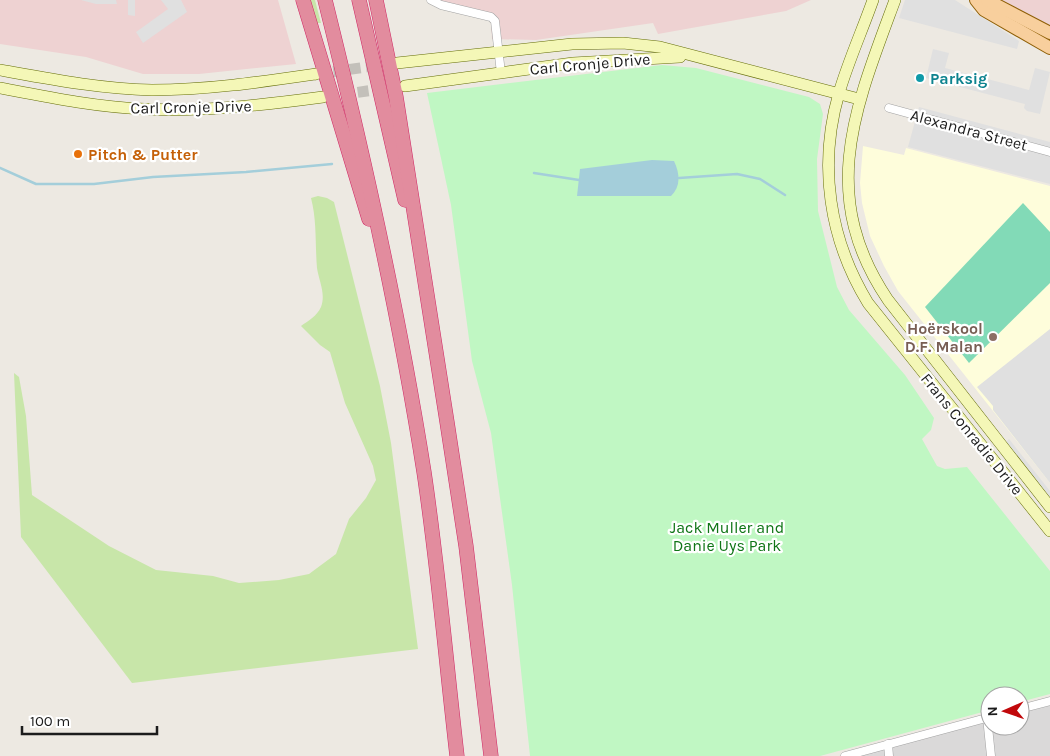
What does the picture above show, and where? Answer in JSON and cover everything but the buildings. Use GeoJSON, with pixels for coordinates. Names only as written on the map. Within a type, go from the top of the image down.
{"type":"FeatureCollection","features":[{"type":"Feature","properties":{"kind":"highway"},"geometry":{"type":"LineString","coordinates":[[303,0],[390,283]]}},
{"type":"Feature","properties":{"kind":"highway"},"geometry":{"type":"LineString","coordinates":[[325,0],[362,148],[390,283],[424,473],[457,756]]}},
{"type":"Feature","properties":{"kind":"highway"},"geometry":{"type":"LineString","coordinates":[[359,0],[383,100],[432,331]]}},
{"type":"Feature","properties":{"kind":"highway"},"geometry":{"type":"LineString","coordinates":[[376,0],[396,97],[466,546],[491,756]]}},
{"type":"Feature","properties":{"kind":"main road","name":"Frans Conradie Drive"},"geometry":{"type":"LineString","coordinates":[[873,0],[839,94],[827,172],[837,234],[855,282],[868,303],[1050,531]]}},
{"type":"Feature","properties":{"kind":"main road","name":"Frans Conradie Drive"},"geometry":{"type":"LineString","coordinates":[[895,0],[859,99],[849,151],[850,209],[861,255],[873,278],[888,300],[1050,507]]}},
{"type":"Feature","properties":{"kind":"main road"},"geometry":{"type":"LineString","coordinates":[[976,0],[984,10],[1050,48]]}},
{"type":"Feature","properties":{"kind":"main road"},"geometry":{"type":"LineString","coordinates":[[987,0],[1050,34]]}},
{"type":"Feature","properties":{"kind":"main road","name":"Carl Cronje Drive"},"geometry":{"type":"LineString","coordinates":[[397,63],[579,43],[623,43],[660,47],[686,56],[859,99]]}},
{"type":"Feature","properties":{"kind":"main road","name":"Carl Cronje Drive"},"geometry":{"type":"LineString","coordinates":[[405,86],[573,62],[686,56]]}},
{"type":"Feature","properties":{"kind":"main road","name":"Carl Cronje Drive"},"geometry":{"type":"LineString","coordinates":[[0,70],[101,86],[151,90],[226,87],[316,74]]}},
{"type":"Feature","properties":{"kind":"main road","name":"Carl Cronje Drive"},"geometry":{"type":"LineString","coordinates":[[0,88],[85,103],[168,110],[228,108],[323,97]]}},
{"type":"Feature","properties":{"kind":"street"},"geometry":{"type":"LineString","coordinates":[[432,0],[440,5],[491,17],[495,21],[501,73]]}},
{"type":"Feature","properties":{"kind":"street","name":"Alexandra Street"},"geometry":{"type":"LineString","coordinates":[[889,108],[1050,152]]}},
{"type":"Feature","properties":{"kind":"street"},"geometry":{"type":"LineString","coordinates":[[1030,706],[1050,701]]}},
{"type":"Feature","properties":{"kind":"street"},"geometry":{"type":"LineString","coordinates":[[845,756],[980,719]]}},
{"type":"Feature","properties":{"kind":"street"},"geometry":{"type":"LineString","coordinates":[[989,736],[991,756]]}},
{"type":"Feature","properties":{"kind":"street"},"geometry":{"type":"LineString","coordinates":[[888,744],[889,756]]}},
{"type":"Feature","properties":{"kind":"shaded area"},"geometry":{"type":"Polygon","coordinates":[[[0,0],[278,0],[296,64],[199,74],[143,74],[86,57],[0,44],[0,0]]]}},
{"type":"Feature","properties":{"kind":"shaded area"},"geometry":{"type":"Polygon","coordinates":[[[81,0],[116,0],[117,4],[96,4],[81,0]]]}},
{"type":"Feature","properties":{"kind":"shaded area"},"geometry":{"type":"Polygon","coordinates":[[[128,0],[135,0],[135,16],[128,15],[128,0]]]}},
{"type":"Feature","properties":{"kind":"shaded area"},"geometry":{"type":"Polygon","coordinates":[[[161,0],[181,0],[187,12],[143,43],[136,32],[168,9],[161,0]]]}},
{"type":"Feature","properties":{"kind":"shaded area"},"geometry":{"type":"Polygon","coordinates":[[[429,0],[811,0],[786,11],[658,34],[653,23],[536,40],[492,39],[491,23],[487,18],[429,0]]]}},
{"type":"Feature","properties":{"kind":"shaded area"},"geometry":{"type":"Polygon","coordinates":[[[905,0],[955,0],[1019,41],[1017,49],[899,18],[905,0]]]}},
{"type":"Feature","properties":{"kind":"shaded area"},"geometry":{"type":"Polygon","coordinates":[[[991,0],[1050,0],[1050,33],[991,0]]]}},
{"type":"Feature","properties":{"kind":"shaded area"},"geometry":{"type":"Polygon","coordinates":[[[933,49],[949,53],[945,68],[1029,90],[1035,68],[1050,72],[1040,114],[1027,111],[1024,108],[1025,104],[926,78],[933,49]]]}},
{"type":"Feature","properties":{"kind":"shaded area"},"geometry":{"type":"Polygon","coordinates":[[[919,107],[1050,142],[1050,184],[908,147],[919,107]]]}},
{"type":"Feature","properties":{"kind":"shaded area","name":"Hoërskool D.F. Malan"},"geometry":{"type":"Polygon","coordinates":[[[863,146],[904,155],[906,148],[1050,186],[1050,483],[898,291],[884,266],[870,236],[862,203],[860,183],[863,146]]]}},
{"type":"Feature","properties":{"kind":"shaded area"},"geometry":{"type":"Polygon","coordinates":[[[1050,329],[1050,483],[977,387],[1050,329]]]}},
{"type":"Feature","properties":{"kind":"shaded area"},"geometry":{"type":"Polygon","coordinates":[[[1009,439],[1050,491],[1050,497],[1006,442],[1009,439]]]}},
{"type":"Feature","properties":{"kind":"shaded area"},"geometry":{"type":"Polygon","coordinates":[[[1050,699],[1050,756],[839,756],[980,718],[980,736],[1030,736],[1030,704],[1050,699]]]}},
{"type":"Feature","properties":{"kind":"green space"},"geometry":{"type":"Polygon","coordinates":[[[309,0],[315,0],[321,23],[317,23],[309,0]]]}},
{"type":"Feature","properties":{"kind":"green space","name":"Jack Muller and Danie Uys Park"},"geometry":{"type":"Polygon","coordinates":[[[662,65],[696,68],[809,97],[820,104],[823,114],[817,159],[818,211],[837,287],[849,310],[905,375],[934,418],[931,430],[922,439],[937,466],[945,469],[967,467],[1050,571],[1050,694],[1030,699],[1030,686],[980,686],[980,713],[820,756],[530,756],[512,585],[491,433],[472,361],[451,205],[427,93],[662,65]]]}},
{"type":"Feature","properties":{"kind":"green space"},"geometry":{"type":"Polygon","coordinates":[[[318,196],[334,202],[380,386],[391,443],[418,649],[132,683],[21,537],[14,373],[19,377],[26,416],[32,495],[109,546],[156,570],[213,576],[239,583],[279,580],[309,574],[336,554],[349,519],[366,498],[376,480],[373,466],[345,403],[330,352],[301,326],[317,313],[322,302],[311,198],[318,196]]]}},
{"type":"Feature","properties":{"kind":"green space"},"geometry":{"type":"Polygon","coordinates":[[[1023,203],[1050,232],[1050,283],[969,363],[925,307],[1023,203]]]}},
{"type":"Feature","properties":{"kind":"water"},"geometry":{"type":"Polygon","coordinates":[[[652,160],[674,161],[678,184],[671,196],[577,196],[580,169],[652,160]]]}},
{"type":"Feature","properties":{"kind":"waterway"},"geometry":{"type":"LineString","coordinates":[[0,168],[36,184],[94,184],[153,177],[246,172],[332,164]]}},
{"type":"Feature","properties":{"kind":"waterway"},"geometry":{"type":"LineString","coordinates":[[534,173],[579,180]]}},
{"type":"Feature","properties":{"kind":"waterway"},"geometry":{"type":"LineString","coordinates":[[679,178],[737,174],[760,179],[785,195]]}},
{"type":"Feature","properties":{"kind":"tunnel"},"geometry":{"type":"LineString","coordinates":[[317,74],[381,65]]}},
{"type":"Feature","properties":{"kind":"tunnel"},"geometry":{"type":"LineString","coordinates":[[325,97],[388,88]]}},
{"type":"Feature","properties":{"kind":"place","name":"Parksig"},"geometry":{"type":"Point","coordinates":[920,78]}},
{"type":"Feature","properties":{"kind":"place","name":"Pitch & Putter"},"geometry":{"type":"Point","coordinates":[78,154]}},
{"type":"Feature","properties":{"kind":"place","name":"Hoërskool D.F. Malan"},"geometry":{"type":"Point","coordinates":[993,337]}}]}
